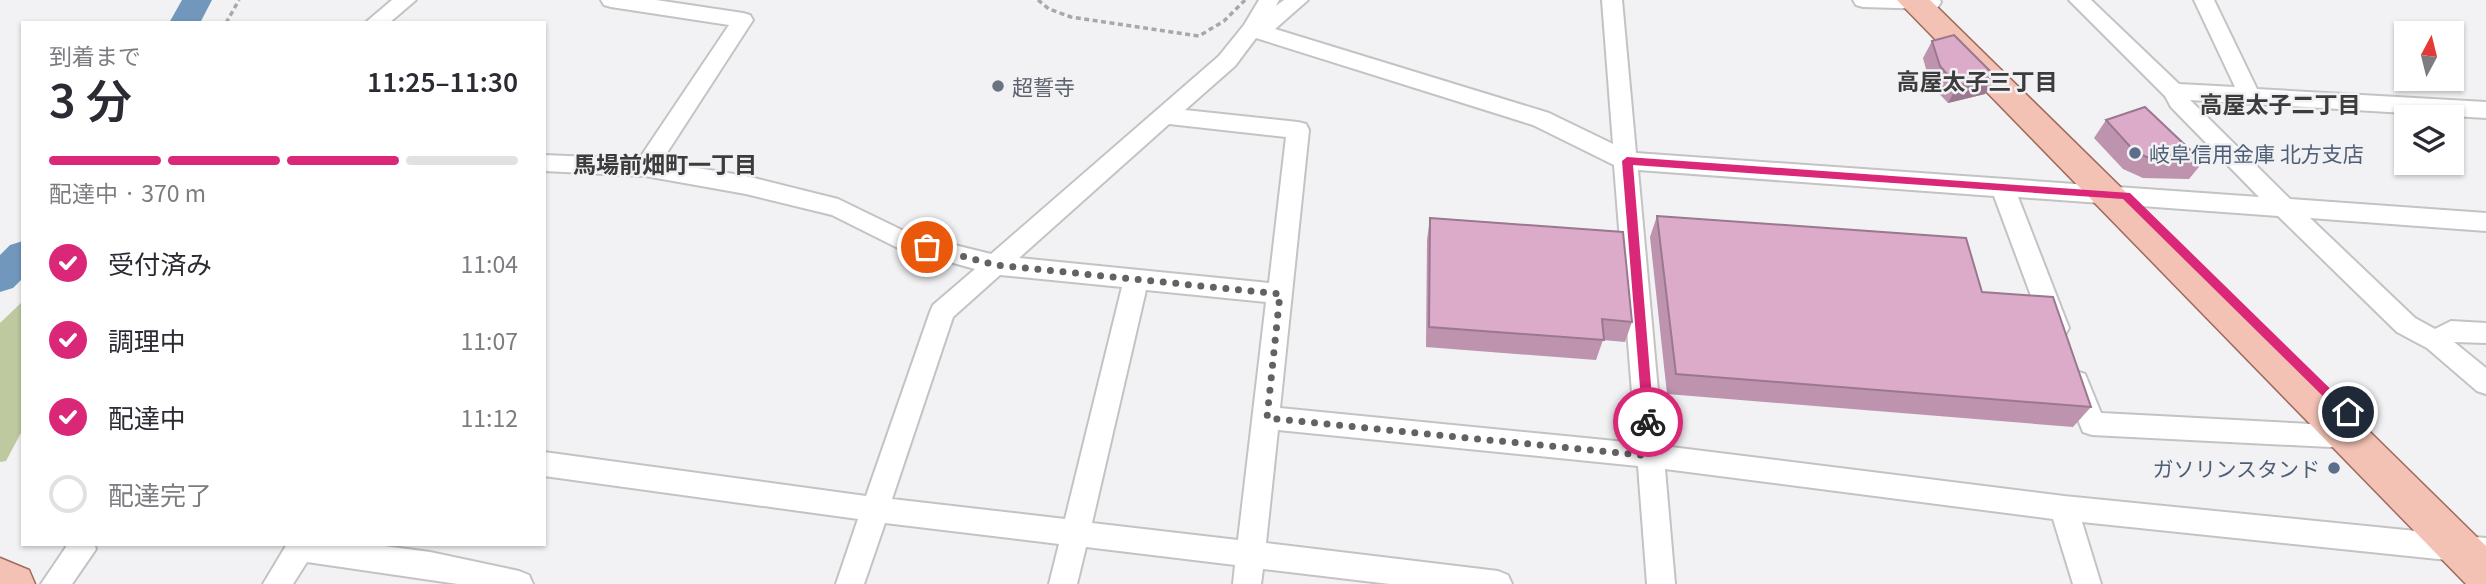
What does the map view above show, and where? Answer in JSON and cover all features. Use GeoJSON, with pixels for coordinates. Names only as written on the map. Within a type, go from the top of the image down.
{"type":"FeatureCollection","features":[{"type":"Feature","properties":{"kind":"main road"},"geometry":{"type":"LineString","coordinates":[[1922,1],[2480,556]]}},
{"type":"Feature","properties":{"kind":"main road"},"geometry":{"type":"LineString","coordinates":[[2115,195],[2350,437],[2480,556]]}},
{"type":"Feature","properties":{"kind":"main road"},"geometry":{"type":"LineString","coordinates":[[0,578],[14,584]]}},
{"type":"Feature","properties":{"kind":"street"},"geometry":{"type":"LineString","coordinates":[[373,21],[382,0]]}},
{"type":"Feature","properties":{"kind":"street"},"geometry":{"type":"LineString","coordinates":[[375,21],[406,0]]}},
{"type":"Feature","properties":{"kind":"street"},"geometry":{"type":"LineString","coordinates":[[611,0],[743,20],[645,168]]}},
{"type":"Feature","properties":{"kind":"street"},"geometry":{"type":"LineString","coordinates":[[1257,31],[1269,0]]}},
{"type":"Feature","properties":{"kind":"street"},"geometry":{"type":"LineString","coordinates":[[850,584],[942,312],[1227,61],[1257,31],[1298,0]]}},
{"type":"Feature","properties":{"kind":"street"},"geometry":{"type":"LineString","coordinates":[[1612,0],[1661,584]]}},
{"type":"Feature","properties":{"kind":"street"},"geometry":{"type":"LineString","coordinates":[[1863,0],[1922,1]]}},
{"type":"Feature","properties":{"kind":"street"},"geometry":{"type":"LineString","coordinates":[[2079,0],[2173,91],[2179,102],[2283,207],[2406,325],[2436,341],[2486,383]]}},
{"type":"Feature","properties":{"kind":"street"},"geometry":{"type":"LineString","coordinates":[[2204,0],[2250,96]]}},
{"type":"Feature","properties":{"kind":"street"},"geometry":{"type":"LineString","coordinates":[[1257,31],[1541,119],[1627,161],[2486,222]]}},
{"type":"Feature","properties":{"kind":"street"},"geometry":{"type":"LineString","coordinates":[[2173,91],[2486,110]]}},
{"type":"Feature","properties":{"kind":"street"},"geometry":{"type":"LineString","coordinates":[[1165,116],[1298,130],[1247,584]]}},
{"type":"Feature","properties":{"kind":"street"},"geometry":{"type":"LineString","coordinates":[[546,163],[645,168],[746,185],[838,208],[904,242],[996,265],[1280,294]]}},
{"type":"Feature","properties":{"kind":"street"},"geometry":{"type":"LineString","coordinates":[[2003,188],[2092,424],[2350,437]]}},
{"type":"Feature","properties":{"kind":"street"},"geometry":{"type":"LineString","coordinates":[[1063,584],[1136,280]]}},
{"type":"Feature","properties":{"kind":"street"},"geometry":{"type":"LineString","coordinates":[[2436,341],[2451,331],[2486,333]]}},
{"type":"Feature","properties":{"kind":"street"},"geometry":{"type":"LineString","coordinates":[[1267,418],[1650,456],[2064,508],[2480,556]]}},
{"type":"Feature","properties":{"kind":"street"},"geometry":{"type":"LineString","coordinates":[[546,464],[874,509],[1498,584]]}},
{"type":"Feature","properties":{"kind":"street"},"geometry":{"type":"LineString","coordinates":[[2064,508],[2087,584]]}},
{"type":"Feature","properties":{"kind":"street"},"geometry":{"type":"LineString","coordinates":[[55,584],[82,549],[80,546]]}},
{"type":"Feature","properties":{"kind":"street"},"geometry":{"type":"LineString","coordinates":[[276,584],[301,546],[430,565],[519,584]]}},
{"type":"Feature","properties":{"kind":"path"},"geometry":{"type":"LineString","coordinates":[[227,21],[239,0]]}},
{"type":"Feature","properties":{"kind":"path"},"geometry":{"type":"LineString","coordinates":[[1038,0],[1049,9],[1071,17],[1199,36],[1224,21],[1245,0]]}},
{"type":"Feature","properties":{"kind":"green space"},"geometry":{"type":"Polygon","coordinates":[[[21,303],[21,433],[6,461],[0,462],[0,323],[21,303]]]}},
{"type":"Feature","properties":{"kind":"building"},"geometry":{"type":"Polygon","coordinates":[[[1954,35],[1995,76],[1957,86],[1940,66],[1932,41],[1954,35]]]}},
{"type":"Feature","properties":{"kind":"building"},"geometry":{"type":"Polygon","coordinates":[[[2145,107],[2203,162],[2156,161],[2135,152],[2106,120],[2145,107]]]}},
{"type":"Feature","properties":{"kind":"building"},"geometry":{"type":"Polygon","coordinates":[[[1657,216],[1966,238],[1982,292],[2053,297],[2091,407],[1676,374],[1657,216]]]}},
{"type":"Feature","properties":{"kind":"building"},"geometry":{"type":"Polygon","coordinates":[[[1430,218],[1623,232],[1632,322],[1602,319],[1604,340],[1429,327],[1430,218]]]}},
{"type":"Feature","properties":{"kind":"waterway"},"geometry":{"type":"LineString","coordinates":[[185,21],[197,0]]}},
{"type":"Feature","properties":{"kind":"waterway"},"geometry":{"type":"LineString","coordinates":[[0,278],[21,257]]}},
{"type":"Feature","properties":{"kind":"way so far"},"geometry":{"type":"LineString","coordinates":[[927,247],[996,265],[1280,294],[1267,418],[1650,456],[1648,422]]}},
{"type":"Feature","properties":{"kind":"place","name":"超誓寺"},"geometry":{"type":"Point","coordinates":[998,86]}},
{"type":"Feature","properties":{"kind":"place","name":"岐阜信用金庫 北方支店"},"geometry":{"type":"Point","coordinates":[2135,153]}},
{"type":"Feature","properties":{"kind":"place","name":"ガソリンスタンド"},"geometry":{"type":"Point","coordinates":[2334,468]}},
{"type":"Feature","properties":{"kind":"district","name":"高屋太子三丁目"},"geometry":{"type":"Point","coordinates":[1977,80]}},
{"type":"Feature","properties":{"kind":"district","name":"高屋太子二丁目"},"geometry":{"type":"Point","coordinates":[2280,103]}},
{"type":"Feature","properties":{"kind":"district","name":"馬場前畑町一丁目"},"geometry":{"type":"Point","coordinates":[665,163]}},
{"type":"Feature","properties":{"kind":"route"},"geometry":{"type":"LineString","coordinates":[[1648,422],[1627,161],[2126,196],[2348,412]]}}]}
